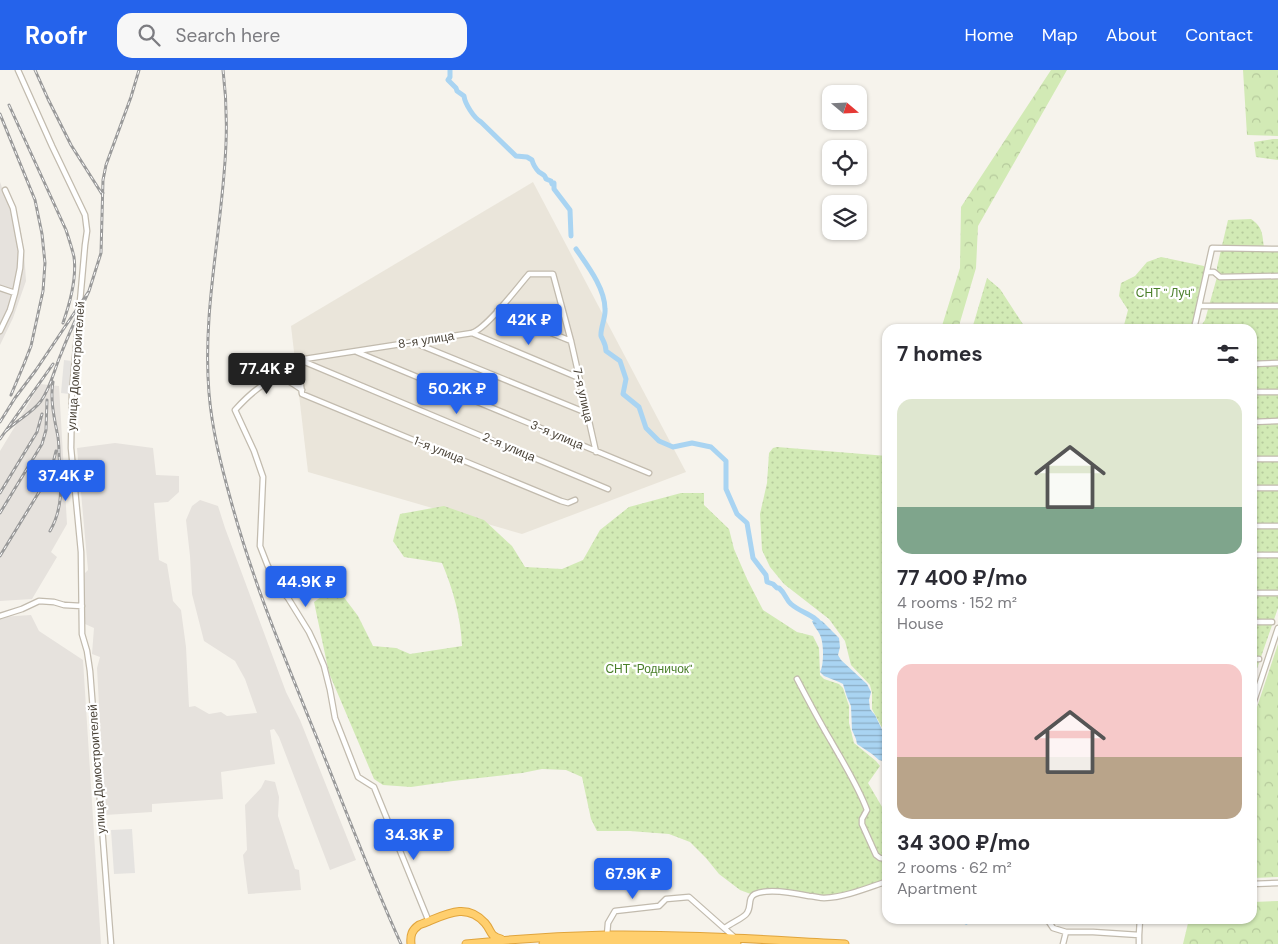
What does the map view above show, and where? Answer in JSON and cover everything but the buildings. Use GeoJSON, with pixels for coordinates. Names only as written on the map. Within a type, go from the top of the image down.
{"type":"FeatureCollection","features":[{"type":"Feature","properties":{"kind":"highway"},"geometry":{"type":"LineString","coordinates":[[411,944],[410,938],[415,928],[419,925],[463,910],[478,916],[487,924],[495,938],[506,940]]}},
{"type":"Feature","properties":{"kind":"highway"},"geometry":{"type":"LineString","coordinates":[[467,944],[484,938],[489,929]]}},
{"type":"Feature","properties":{"kind":"highway"},"geometry":{"type":"LineString","coordinates":[[467,944],[607,935],[674,936],[845,944]]}},
{"type":"Feature","properties":{"kind":"highway"},"geometry":{"type":"LineString","coordinates":[[543,944],[735,939]]}},
{"type":"Feature","properties":{"kind":"street","name":"улица Домостроителей"},"geometry":{"type":"LineString","coordinates":[[18,70],[85,215],[86,222],[72,392],[71,448],[81,552],[82,634],[90,671],[110,944]]}},
{"type":"Feature","properties":{"kind":"street"},"geometry":{"type":"LineString","coordinates":[[0,331],[10,310],[15,293],[21,251],[13,208],[5,190]]}},
{"type":"Feature","properties":{"kind":"street"},"geometry":{"type":"LineString","coordinates":[[1195,324],[1212,248],[1278,249]]}},
{"type":"Feature","properties":{"kind":"street"},"geometry":{"type":"LineString","coordinates":[[1207,272],[1214,272],[1220,277],[1278,276]]}},
{"type":"Feature","properties":{"kind":"street","name":"8-я улица"},"geometry":{"type":"LineString","coordinates":[[298,360],[478,331],[529,274]]}},
{"type":"Feature","properties":{"kind":"street","name":"7-я улица"},"geometry":{"type":"LineString","coordinates":[[529,274],[553,274],[596,452]]}},
{"type":"Feature","properties":{"kind":"street"},"geometry":{"type":"LineString","coordinates":[[0,288],[15,293]]}},
{"type":"Feature","properties":{"kind":"street"},"geometry":{"type":"LineString","coordinates":[[1200,306],[1278,306]]}},
{"type":"Feature","properties":{"kind":"street"},"geometry":{"type":"LineString","coordinates":[[497,311],[570,341]]}},
{"type":"Feature","properties":{"kind":"street"},"geometry":{"type":"LineString","coordinates":[[472,333],[579,378]]}},
{"type":"Feature","properties":{"kind":"street"},"geometry":{"type":"LineString","coordinates":[[413,342],[587,413]]}},
{"type":"Feature","properties":{"kind":"street","name":"3-я улица"},"geometry":{"type":"LineString","coordinates":[[355,351],[649,473]]}},
{"type":"Feature","properties":{"kind":"street"},"geometry":{"type":"LineString","coordinates":[[302,392],[298,360],[243,401],[235,410],[254,451],[263,477],[260,546],[277,586],[288,598],[316,647],[324,666],[335,718],[358,777],[374,787],[429,922]]}},
{"type":"Feature","properties":{"kind":"street","name":"2-я улица"},"geometry":{"type":"LineString","coordinates":[[298,360],[608,489]]}},
{"type":"Feature","properties":{"kind":"street"},"geometry":{"type":"LineString","coordinates":[[1257,364],[1278,363]]}},
{"type":"Feature","properties":{"kind":"street","name":"1-я улица"},"geometry":{"type":"LineString","coordinates":[[269,381],[286,380],[302,392],[561,501],[568,503],[575,500]]}},
{"type":"Feature","properties":{"kind":"street"},"geometry":{"type":"LineString","coordinates":[[1257,392],[1278,392]]}},
{"type":"Feature","properties":{"kind":"street"},"geometry":{"type":"LineString","coordinates":[[1257,422],[1278,422]]}},
{"type":"Feature","properties":{"kind":"street"},"geometry":{"type":"LineString","coordinates":[[1257,459],[1278,459]]}},
{"type":"Feature","properties":{"kind":"street"},"geometry":{"type":"LineString","coordinates":[[1257,488],[1278,488]]}},
{"type":"Feature","properties":{"kind":"street"},"geometry":{"type":"LineString","coordinates":[[1257,526],[1278,526]]}},
{"type":"Feature","properties":{"kind":"street"},"geometry":{"type":"LineString","coordinates":[[1257,555],[1278,555]]}},
{"type":"Feature","properties":{"kind":"street"},"geometry":{"type":"LineString","coordinates":[[1257,593],[1278,593]]}},
{"type":"Feature","properties":{"kind":"street"},"geometry":{"type":"LineString","coordinates":[[0,616],[22,609],[38,601],[82,606]]}},
{"type":"Feature","properties":{"kind":"street"},"geometry":{"type":"LineString","coordinates":[[1257,622],[1272,622]]}},
{"type":"Feature","properties":{"kind":"street"},"geometry":{"type":"LineString","coordinates":[[1257,692],[1278,628]]}},
{"type":"Feature","properties":{"kind":"street"},"geometry":{"type":"LineString","coordinates":[[797,679],[863,800],[866,810],[862,824],[876,855],[882,858]]}},
{"type":"Feature","properties":{"kind":"street"},"geometry":{"type":"LineString","coordinates":[[1257,884],[1278,882]]}},
{"type":"Feature","properties":{"kind":"street"},"geometry":{"type":"LineString","coordinates":[[725,928],[746,915],[750,898],[753,894],[759,892],[798,894],[824,898],[852,893],[882,883]]}},
{"type":"Feature","properties":{"kind":"street"},"geometry":{"type":"LineString","coordinates":[[607,935],[608,923],[615,911],[651,908],[659,906],[666,899],[689,897],[735,939]]}},
{"type":"Feature","properties":{"kind":"street"},"geometry":{"type":"LineString","coordinates":[[1050,924],[1053,928],[1066,932],[1139,935]]}},
{"type":"Feature","properties":{"kind":"street"},"geometry":{"type":"LineString","coordinates":[[1139,944],[1140,924]]}},
{"type":"Feature","properties":{"kind":"street"},"geometry":{"type":"LineString","coordinates":[[1063,944],[1066,932]]}},
{"type":"Feature","properties":{"kind":"shaded area"},"geometry":{"type":"Polygon","coordinates":[[[0,182],[9,207],[20,226],[26,281],[13,318],[0,345],[0,182]]]}},
{"type":"Feature","properties":{"kind":"shaded area"},"geometry":{"type":"Polygon","coordinates":[[[533,182],[686,472],[522,534],[308,472],[291,326],[533,182]]]}},
{"type":"Feature","properties":{"kind":"shaded area"},"geometry":{"type":"Polygon","coordinates":[[[64,360],[72,361],[69,394],[61,393],[64,360]]]}},
{"type":"Feature","properties":{"kind":"shaded area"},"geometry":{"type":"Polygon","coordinates":[[[40,384],[59,386],[67,524],[51,552],[57,557],[32,599],[0,601],[0,451],[17,423],[23,419],[21,416],[40,384]]]}},
{"type":"Feature","properties":{"kind":"shaded area"},"geometry":{"type":"Polygon","coordinates":[[[115,443],[153,448],[156,475],[179,476],[179,492],[168,502],[154,503],[159,560],[167,564],[173,601],[181,610],[186,647],[189,707],[195,706],[209,714],[221,712],[227,716],[257,713],[245,679],[235,661],[204,641],[192,594],[186,520],[192,506],[200,500],[218,506],[286,692],[300,720],[356,860],[330,870],[279,737],[274,729],[270,730],[275,764],[221,772],[223,799],[152,804],[152,812],[105,815],[97,668],[100,657],[92,654],[94,628],[85,624],[85,573],[88,570],[77,448],[115,443]]]}},
{"type":"Feature","properties":{"kind":"shaded area"},"geometry":{"type":"Polygon","coordinates":[[[31,615],[39,631],[83,660],[101,944],[0,944],[0,617],[31,615]]]}},
{"type":"Feature","properties":{"kind":"shaded area"},"geometry":{"type":"Polygon","coordinates":[[[265,780],[275,782],[279,797],[278,816],[295,869],[299,870],[301,890],[248,894],[243,855],[247,850],[245,805],[261,788],[265,780]]]}},
{"type":"Feature","properties":{"kind":"shaded area"},"geometry":{"type":"Polygon","coordinates":[[[132,829],[135,873],[114,874],[111,830],[132,829]]]}},
{"type":"Feature","properties":{"kind":"green space"},"geometry":{"type":"Polygon","coordinates":[[[1051,70],[1067,70],[978,226],[976,268],[959,324],[943,324],[960,268],[961,207],[1051,70]]]}},
{"type":"Feature","properties":{"kind":"green space"},"geometry":{"type":"Polygon","coordinates":[[[1243,70],[1278,70],[1278,136],[1247,135],[1243,70]]]}},
{"type":"Feature","properties":{"kind":"green space"},"geometry":{"type":"Polygon","coordinates":[[[1278,139],[1278,160],[1256,157],[1254,142],[1278,139]]]}},
{"type":"Feature","properties":{"kind":"green space","name":"СНТ \" Луч\""},"geometry":{"type":"Polygon","coordinates":[[[1251,219],[1260,228],[1264,247],[1278,248],[1278,608],[1257,668],[1257,324],[1202,324],[1217,277],[1217,267],[1228,220],[1251,219]]]}},
{"type":"Feature","properties":{"kind":"green space","name":"СНТ \" Луч\""},"geometry":{"type":"Polygon","coordinates":[[[1161,257],[1204,266],[1206,269],[1196,324],[1124,324],[1128,310],[1119,296],[1121,283],[1135,276],[1147,262],[1161,257]]]}},
{"type":"Feature","properties":{"kind":"green space"},"geometry":{"type":"Polygon","coordinates":[[[987,278],[1000,289],[1023,324],[973,324],[987,278]]]}},
{"type":"Feature","properties":{"kind":"green space"},"geometry":{"type":"Polygon","coordinates":[[[773,448],[882,456],[882,728],[872,709],[870,685],[851,665],[845,641],[829,619],[784,584],[770,567],[762,550],[760,514],[767,483],[769,453],[773,448]]]}},
{"type":"Feature","properties":{"kind":"green space","name":"СНТ \"Родничок\""},"geometry":{"type":"Polygon","coordinates":[[[681,493],[704,493],[704,505],[729,529],[734,549],[763,610],[797,632],[813,636],[819,648],[820,675],[824,679],[839,684],[843,688],[849,706],[849,723],[854,743],[880,766],[868,783],[882,807],[882,885],[823,899],[781,893],[756,896],[740,890],[719,874],[690,842],[669,834],[597,831],[591,819],[582,777],[566,770],[542,769],[411,787],[383,785],[374,779],[329,673],[314,602],[324,595],[343,596],[358,616],[373,646],[396,648],[410,654],[462,646],[456,604],[442,563],[404,557],[393,541],[400,514],[444,506],[484,520],[512,546],[525,567],[562,569],[583,560],[600,530],[629,507],[681,493]]]}},
{"type":"Feature","properties":{"kind":"green space"},"geometry":{"type":"Polygon","coordinates":[[[1278,644],[1278,877],[1257,878],[1257,707],[1278,644]]]}},
{"type":"Feature","properties":{"kind":"green space"},"geometry":{"type":"Polygon","coordinates":[[[1278,901],[1278,944],[1183,944],[1188,924],[1257,924],[1257,902],[1278,901]]]}},
{"type":"Feature","properties":{"kind":"water"},"geometry":{"type":"Polygon","coordinates":[[[812,621],[822,621],[839,638],[840,647],[838,655],[841,660],[867,684],[871,692],[869,700],[870,709],[882,730],[882,761],[857,744],[852,730],[851,706],[843,684],[824,676],[820,672],[823,648],[820,635],[812,621]]]}},
{"type":"Feature","properties":{"kind":"waterway"},"geometry":{"type":"LineString","coordinates":[[450,70],[448,80],[464,96],[468,107],[476,117],[516,156],[527,157],[532,160],[539,172],[551,181],[552,184],[554,183],[554,189],[570,210],[571,236]]}},
{"type":"Feature","properties":{"kind":"waterway"},"geometry":{"type":"LineString","coordinates":[[576,249],[595,277],[602,293],[605,312],[601,336],[606,351],[620,361],[626,379],[623,394],[639,407],[646,428],[659,441],[673,447],[692,443],[711,447],[726,461],[726,489],[737,514],[747,523],[753,558],[766,575],[767,582],[779,588],[791,604],[815,618],[821,625]]}},
{"type":"Feature","properties":{"kind":"railway"},"geometry":{"type":"LineString","coordinates":[[35,70],[71,145],[103,193]]}},
{"type":"Feature","properties":{"kind":"railway"},"geometry":{"type":"LineString","coordinates":[[89,291],[101,253],[103,180],[106,165],[139,70]]}},
{"type":"Feature","properties":{"kind":"railway"},"geometry":{"type":"LineString","coordinates":[[223,70],[226,106],[226,143],[208,330],[210,407],[217,447],[247,556],[266,609],[365,859],[401,944]]}},
{"type":"Feature","properties":{"kind":"railway"},"geometry":{"type":"LineString","coordinates":[[9,105],[66,230],[73,254],[75,265],[74,282],[63,323]]}},
{"type":"Feature","properties":{"kind":"railway"},"geometry":{"type":"LineString","coordinates":[[0,114],[35,200],[42,234],[45,263],[43,291],[31,346],[11,395]]}},
{"type":"Feature","properties":{"kind":"railway"},"geometry":{"type":"LineString","coordinates":[[0,422],[89,291],[67,338],[44,396],[33,409],[6,431]]}},
{"type":"Feature","properties":{"kind":"railway"},"geometry":{"type":"LineString","coordinates":[[0,439],[53,364]]}},
{"type":"Feature","properties":{"kind":"railway"},"geometry":{"type":"LineString","coordinates":[[50,531],[58,513],[61,485],[59,441],[52,401],[53,382]]}},
{"type":"Feature","properties":{"kind":"railway"},"geometry":{"type":"LineString","coordinates":[[0,513],[42,444],[46,430],[47,400]]}},
{"type":"Feature","properties":{"kind":"railway"},"geometry":{"type":"LineString","coordinates":[[0,493],[37,432],[42,414]]}},
{"type":"Feature","properties":{"kind":"railway"},"geometry":{"type":"LineString","coordinates":[[0,556],[47,479],[56,451]]}}]}
